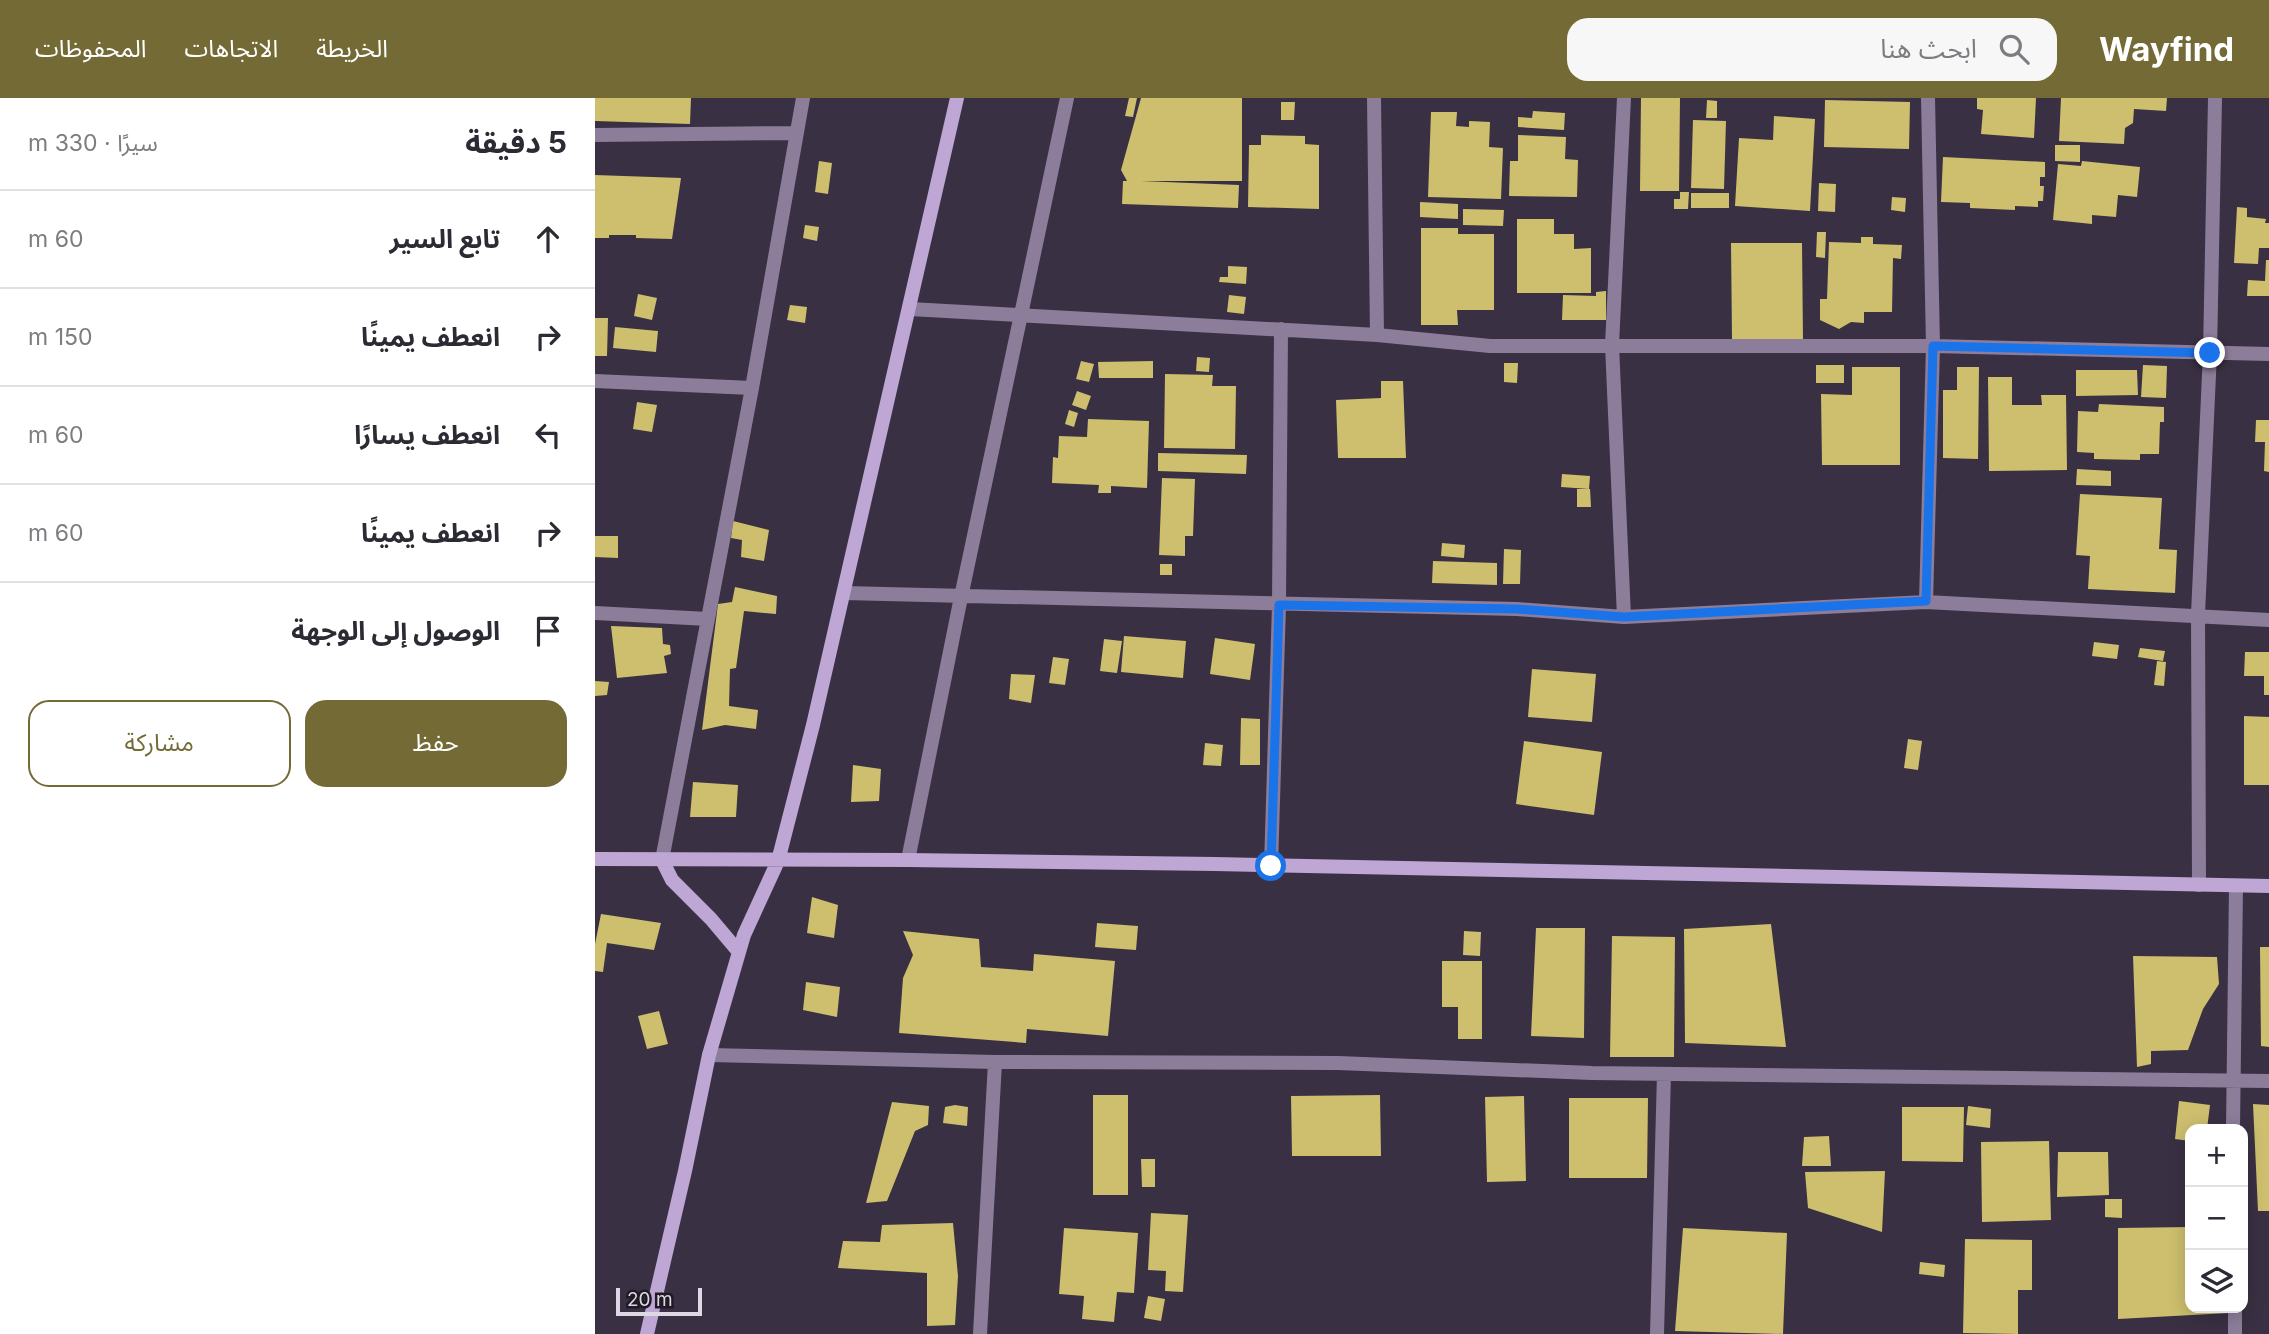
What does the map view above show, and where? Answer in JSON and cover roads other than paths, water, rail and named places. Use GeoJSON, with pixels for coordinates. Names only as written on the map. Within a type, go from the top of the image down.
{"type":"FeatureCollection","features":[{"type":"Feature","properties":{"kind":"street"},"geometry":{"type":"LineString","coordinates":[[738,951],[672,880],[662,860],[752,388],[803,98]]}},
{"type":"Feature","properties":{"kind":"street"},"geometry":{"type":"LineString","coordinates":[[647,1334],[709,1055],[738,951],[778,861],[845,593],[957,98]]}},
{"type":"Feature","properties":{"kind":"street"},"geometry":{"type":"LineString","coordinates":[[908,860],[1067,98]]}},
{"type":"Feature","properties":{"kind":"street"},"geometry":{"type":"LineString","coordinates":[[1374,98],[1377,335]]}},
{"type":"Feature","properties":{"kind":"street"},"geometry":{"type":"LineString","coordinates":[[1624,98],[1612,345],[1624,617]]}},
{"type":"Feature","properties":{"kind":"street"},"geometry":{"type":"LineString","coordinates":[[1926,601],[1933,346],[1928,98]]}},
{"type":"Feature","properties":{"kind":"street"},"geometry":{"type":"LineString","coordinates":[[2199,885],[2198,614],[2210,353],[2215,98]]}},
{"type":"Feature","properties":{"kind":"street"},"geometry":{"type":"LineString","coordinates":[[595,135],[795,133]]}},
{"type":"Feature","properties":{"kind":"street"},"geometry":{"type":"LineString","coordinates":[[910,309],[1377,335],[1490,346],[1933,346],[2269,354]]}},
{"type":"Feature","properties":{"kind":"street"},"geometry":{"type":"LineString","coordinates":[[1271,866],[1279,605],[1281,329]]}},
{"type":"Feature","properties":{"kind":"street"},"geometry":{"type":"LineString","coordinates":[[595,381],[752,388]]}},
{"type":"Feature","properties":{"kind":"street"},"geometry":{"type":"LineString","coordinates":[[845,593],[1517,609],[1624,617],[1926,601],[2269,620]]}},
{"type":"Feature","properties":{"kind":"street"},"geometry":{"type":"LineString","coordinates":[[595,613],[708,619]]}},
{"type":"Feature","properties":{"kind":"street"},"geometry":{"type":"LineString","coordinates":[[595,859],[908,860],[2269,886]]}},
{"type":"Feature","properties":{"kind":"street"},"geometry":{"type":"LineString","coordinates":[[2232,1124],[2236,886]]}},
{"type":"Feature","properties":{"kind":"street"},"geometry":{"type":"LineString","coordinates":[[709,1055],[995,1062],[1338,1063],[1664,1074],[2269,1081]]}},
{"type":"Feature","properties":{"kind":"street"},"geometry":{"type":"LineString","coordinates":[[981,1334],[995,1062]]}},
{"type":"Feature","properties":{"kind":"street"},"geometry":{"type":"LineString","coordinates":[[1657,1334],[1664,1074]]}},
{"type":"Feature","properties":{"kind":"street"},"geometry":{"type":"LineString","coordinates":[[2235,1313],[2235,1334]]}}]}
